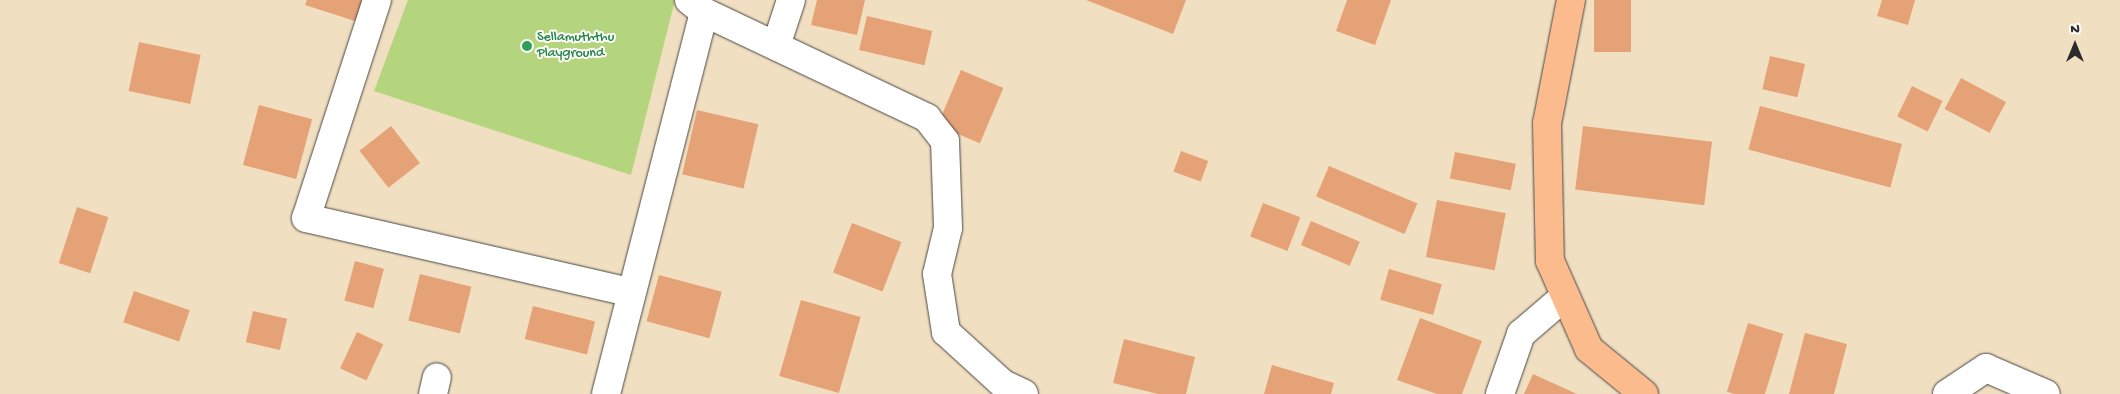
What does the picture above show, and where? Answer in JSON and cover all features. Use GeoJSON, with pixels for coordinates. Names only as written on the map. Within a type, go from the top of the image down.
{"type":"FeatureCollection","features":[{"type":"Feature","properties":{"kind":"main road"},"geometry":{"type":"LineString","coordinates":[[1571,0],[1547,123],[1550,261],[1563,298],[1589,349],[1644,394]]}},
{"type":"Feature","properties":{"kind":"street"},"geometry":{"type":"LineString","coordinates":[[377,0],[306,218],[630,292]]}},
{"type":"Feature","properties":{"kind":"street"},"geometry":{"type":"LineString","coordinates":[[776,46],[791,0]]}},
{"type":"Feature","properties":{"kind":"street"},"geometry":{"type":"LineString","coordinates":[[606,394],[697,6],[927,118],[945,141],[948,228],[937,274],[946,332],[1010,391]]}},
{"type":"Feature","properties":{"kind":"street"},"geometry":{"type":"LineString","coordinates":[[1500,394],[1521,334],[1563,298]]}},
{"type":"Feature","properties":{"kind":"street"},"geometry":{"type":"LineString","coordinates":[[1948,394],[1986,368],[2046,394]]}},
{"type":"Feature","properties":{"kind":"green space","name":"Sellamuththu Playground"},"geometry":{"type":"Polygon","coordinates":[[[408,0],[675,0],[631,175],[374,91],[408,0]]]}},
{"type":"Feature","properties":{"kind":"building"},"geometry":{"type":"Polygon","coordinates":[[[307,0],[365,0],[358,22],[305,5],[307,0]]]}},
{"type":"Feature","properties":{"kind":"building"},"geometry":{"type":"Polygon","coordinates":[[[817,0],[865,0],[857,35],[811,25],[817,0]]]}},
{"type":"Feature","properties":{"kind":"building"},"geometry":{"type":"Polygon","coordinates":[[[1086,0],[1186,0],[1173,34],[1086,0]]]}},
{"type":"Feature","properties":{"kind":"building"},"geometry":{"type":"Polygon","coordinates":[[[1347,0],[1391,0],[1375,45],[1336,31],[1347,0]]]}},
{"type":"Feature","properties":{"kind":"building"},"geometry":{"type":"Polygon","coordinates":[[[1594,0],[1631,0],[1631,52],[1594,52],[1594,0]]]}},
{"type":"Feature","properties":{"kind":"building"},"geometry":{"type":"Polygon","coordinates":[[[1882,0],[1915,0],[1908,25],[1877,16],[1882,0]]]}},
{"type":"Feature","properties":{"kind":"building"},"geometry":{"type":"Polygon","coordinates":[[[867,16],[932,31],[924,65],[859,50],[867,16]]]}},
{"type":"Feature","properties":{"kind":"building"},"geometry":{"type":"Polygon","coordinates":[[[139,42],[201,55],[190,104],[129,91],[139,42]]]}},
{"type":"Feature","properties":{"kind":"building"},"geometry":{"type":"Polygon","coordinates":[[[1770,56],[1805,64],[1797,97],[1762,89],[1770,56]]]}},
{"type":"Feature","properties":{"kind":"building"},"geometry":{"type":"Polygon","coordinates":[[[961,70],[1003,88],[980,143],[938,125],[961,70]]]}},
{"type":"Feature","properties":{"kind":"building"},"geometry":{"type":"Polygon","coordinates":[[[1961,78],[2006,102],[1990,133],[1945,109],[1961,78]]]}},
{"type":"Feature","properties":{"kind":"building"},"geometry":{"type":"Polygon","coordinates":[[[1912,86],[1943,101],[1928,131],[1897,117],[1912,86]]]}},
{"type":"Feature","properties":{"kind":"building"},"geometry":{"type":"Polygon","coordinates":[[[259,105],[312,119],[296,179],[243,165],[259,105]]]}},
{"type":"Feature","properties":{"kind":"building"},"geometry":{"type":"Polygon","coordinates":[[[1760,106],[1902,144],[1890,188],[1748,149],[1760,106]]]}},
{"type":"Feature","properties":{"kind":"building"},"geometry":{"type":"Polygon","coordinates":[[[697,110],[758,124],[744,188],[682,174],[697,110]]]}},
{"type":"Feature","properties":{"kind":"building"},"geometry":{"type":"Polygon","coordinates":[[[391,126],[420,163],[388,188],[359,151],[391,126]]]}},
{"type":"Feature","properties":{"kind":"building"},"geometry":{"type":"Polygon","coordinates":[[[1583,126],[1712,142],[1704,205],[1575,190],[1583,126]]]}},
{"type":"Feature","properties":{"kind":"building"},"geometry":{"type":"Polygon","coordinates":[[[1181,151],[1208,161],[1201,182],[1173,172],[1181,151]]]}},
{"type":"Feature","properties":{"kind":"building"},"geometry":{"type":"Polygon","coordinates":[[[1455,152],[1516,164],[1511,190],[1450,179],[1455,152]]]}},
{"type":"Feature","properties":{"kind":"building"},"geometry":{"type":"Polygon","coordinates":[[[1329,166],[1417,204],[1404,234],[1316,196],[1329,166]]]}},
{"type":"Feature","properties":{"kind":"building"},"geometry":{"type":"Polygon","coordinates":[[[1437,200],[1506,213],[1495,270],[1426,257],[1437,200]]]}},
{"type":"Feature","properties":{"kind":"building"},"geometry":{"type":"Polygon","coordinates":[[[1263,203],[1300,217],[1287,251],[1250,237],[1263,203]]]}},
{"type":"Feature","properties":{"kind":"building"},"geometry":{"type":"Polygon","coordinates":[[[77,207],[108,217],[90,273],[59,263],[77,207]]]}},
{"type":"Feature","properties":{"kind":"building"},"geometry":{"type":"Polygon","coordinates":[[[1311,221],[1360,242],[1350,266],[1301,245],[1311,221]]]}},
{"type":"Feature","properties":{"kind":"building"},"geometry":{"type":"Polygon","coordinates":[[[852,223],[901,242],[882,291],[833,272],[852,223]]]}},
{"type":"Feature","properties":{"kind":"building"},"geometry":{"type":"Polygon","coordinates":[[[355,261],[384,269],[373,308],[344,301],[355,261]]]}},
{"type":"Feature","properties":{"kind":"building"},"geometry":{"type":"Polygon","coordinates":[[[1389,269],[1442,284],[1433,315],[1380,300],[1389,269]]]}},
{"type":"Feature","properties":{"kind":"building"},"geometry":{"type":"Polygon","coordinates":[[[420,274],[471,287],[460,333],[408,321],[420,274]]]}},
{"type":"Feature","properties":{"kind":"building"},"geometry":{"type":"Polygon","coordinates":[[[659,275],[722,292],[709,338],[647,321],[659,275]]]}},
{"type":"Feature","properties":{"kind":"building"},"geometry":{"type":"Polygon","coordinates":[[[134,291],[190,310],[179,341],[123,322],[134,291]]]}},
{"type":"Feature","properties":{"kind":"building"},"geometry":{"type":"Polygon","coordinates":[[[801,300],[861,317],[839,393],[779,376],[801,300]]]}},
{"type":"Feature","properties":{"kind":"building"},"geometry":{"type":"Polygon","coordinates":[[[533,306],[595,321],[587,354],[525,339],[533,306]]]}},
{"type":"Feature","properties":{"kind":"building"},"geometry":{"type":"Polygon","coordinates":[[[253,311],[287,319],[280,350],[246,342],[253,311]]]}},
{"type":"Feature","properties":{"kind":"building"},"geometry":{"type":"Polygon","coordinates":[[[1420,318],[1482,341],[1462,394],[1437,394],[1397,380],[1420,318]]]}},
{"type":"Feature","properties":{"kind":"building"},"geometry":{"type":"Polygon","coordinates":[[[1748,323],[1783,334],[1765,394],[1734,394],[1727,392],[1748,323]]]}},
{"type":"Feature","properties":{"kind":"building"},"geometry":{"type":"Polygon","coordinates":[[[357,332],[383,344],[366,381],[340,368],[357,332]]]}},
{"type":"Feature","properties":{"kind":"building"},"geometry":{"type":"Polygon","coordinates":[[[1805,333],[1847,344],[1834,394],[1789,394],[1805,333]]]}},
{"type":"Feature","properties":{"kind":"building"},"geometry":{"type":"Polygon","coordinates":[[[1124,339],[1195,357],[1186,394],[1158,394],[1113,383],[1124,339]]]}},
{"type":"Feature","properties":{"kind":"building"},"geometry":{"type":"Polygon","coordinates":[[[1272,365],[1334,383],[1331,394],[1264,394],[1272,365]]]}},
{"type":"Feature","properties":{"kind":"building"},"geometry":{"type":"Polygon","coordinates":[[[1533,374],[1577,394],[1524,394],[1533,374]]]}},
{"type":"Feature","properties":{"kind":"place","name":"Sellamuththu Playground"},"geometry":{"type":"Point","coordinates":[527,46]}}]}
